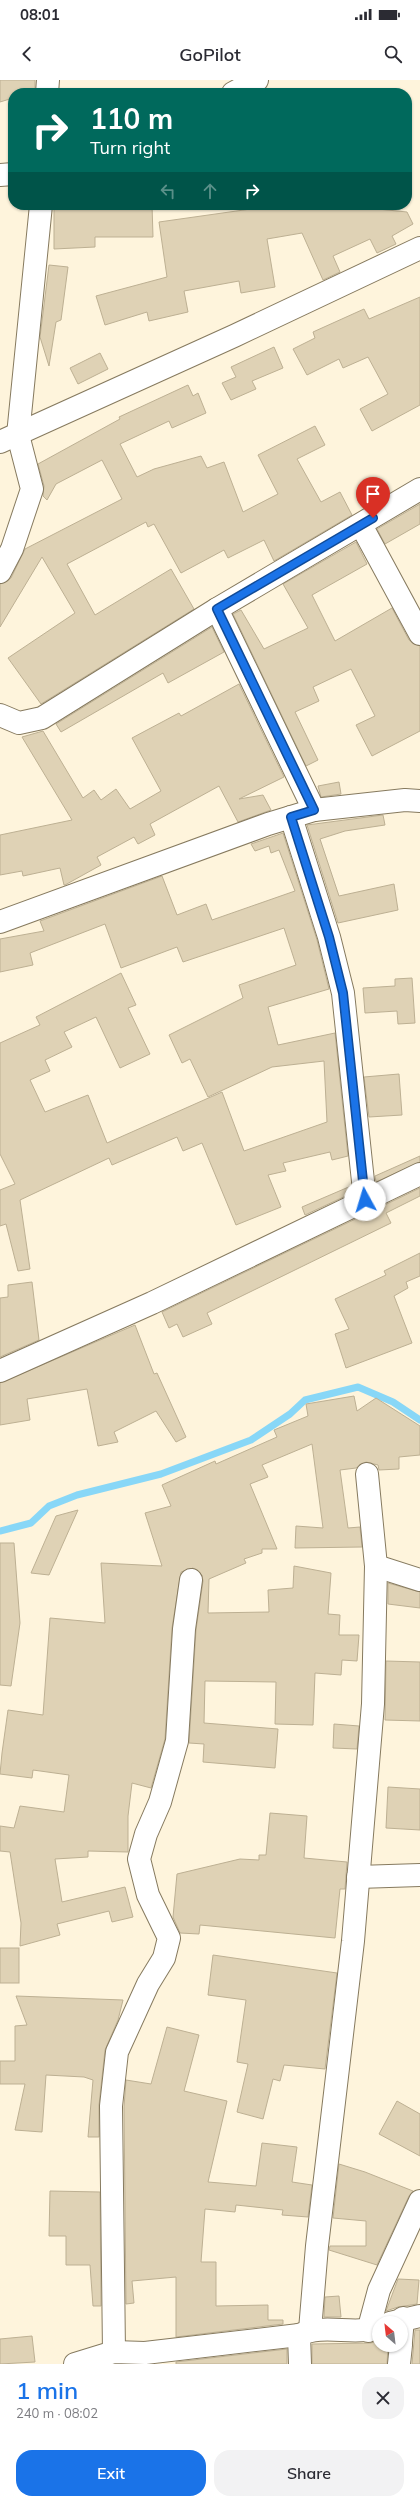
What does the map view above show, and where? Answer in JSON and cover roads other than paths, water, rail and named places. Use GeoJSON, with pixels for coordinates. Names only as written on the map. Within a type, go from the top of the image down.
{"type":"FeatureCollection","features":[{"type":"Feature","properties":{"kind":"street"},"geometry":{"type":"LineString","coordinates":[[242,88],[257,80]]}},
{"type":"Feature","properties":{"kind":"street"},"geometry":{"type":"LineString","coordinates":[[0,572],[12,549],[32,489],[9,439],[40,210]]}},
{"type":"Feature","properties":{"kind":"street"},"geometry":{"type":"LineString","coordinates":[[9,439],[420,248]]}},
{"type":"Feature","properties":{"kind":"street"},"geometry":{"type":"LineString","coordinates":[[0,715],[19,724],[42,718],[217,609],[420,489]]}},
{"type":"Feature","properties":{"kind":"street"},"geometry":{"type":"LineString","coordinates":[[361,525],[420,634]]}},
{"type":"Feature","properties":{"kind":"street"},"geometry":{"type":"LineString","coordinates":[[217,609],[314,810]]}},
{"type":"Feature","properties":{"kind":"street"},"geometry":{"type":"LineString","coordinates":[[0,922],[314,810],[405,800],[420,801]]}},
{"type":"Feature","properties":{"kind":"street"},"geometry":{"type":"LineString","coordinates":[[291,817],[329,937],[343,993],[365,1200]]}},
{"type":"Feature","properties":{"kind":"street"},"geometry":{"type":"LineString","coordinates":[[0,1371],[152,1303],[420,1174]]}},
{"type":"Feature","properties":{"kind":"street"},"geometry":{"type":"LineString","coordinates":[[300,2364],[317,2246],[358,1877],[373,1704],[376,1566],[367,1474]]}},
{"type":"Feature","properties":{"kind":"street"},"geometry":{"type":"LineString","coordinates":[[376,1566],[420,1580]]}},
{"type":"Feature","properties":{"kind":"street"},"geometry":{"type":"LineString","coordinates":[[114,2352],[111,2106],[117,2052],[148,1984],[164,1958],[169,1938],[148,1894],[140,1859],[146,1834],[160,1802],[177,1741],[184,1629],[191,1580]]}},
{"type":"Feature","properties":{"kind":"street"},"geometry":{"type":"LineString","coordinates":[[358,1877],[420,1875]]}},
{"type":"Feature","properties":{"kind":"street"},"geometry":{"type":"LineString","coordinates":[[376,2316],[379,2290],[420,2201]]}},
{"type":"Feature","properties":{"kind":"street"},"geometry":{"type":"LineString","coordinates":[[74,2364],[114,2352],[145,2358],[305,2332],[372,2329]]}},
{"type":"Feature","properties":{"kind":"street"},"geometry":{"type":"LineString","coordinates":[[399,2364],[400,2352]]}},
{"type":"Feature","properties":{"kind":"waterway"},"geometry":{"type":"LineString","coordinates":[[0,1531],[31,1523],[49,1506],[77,1495],[161,1474],[251,1440],[290,1414],[305,1400],[358,1387],[393,1402],[420,1420]]}}]}
